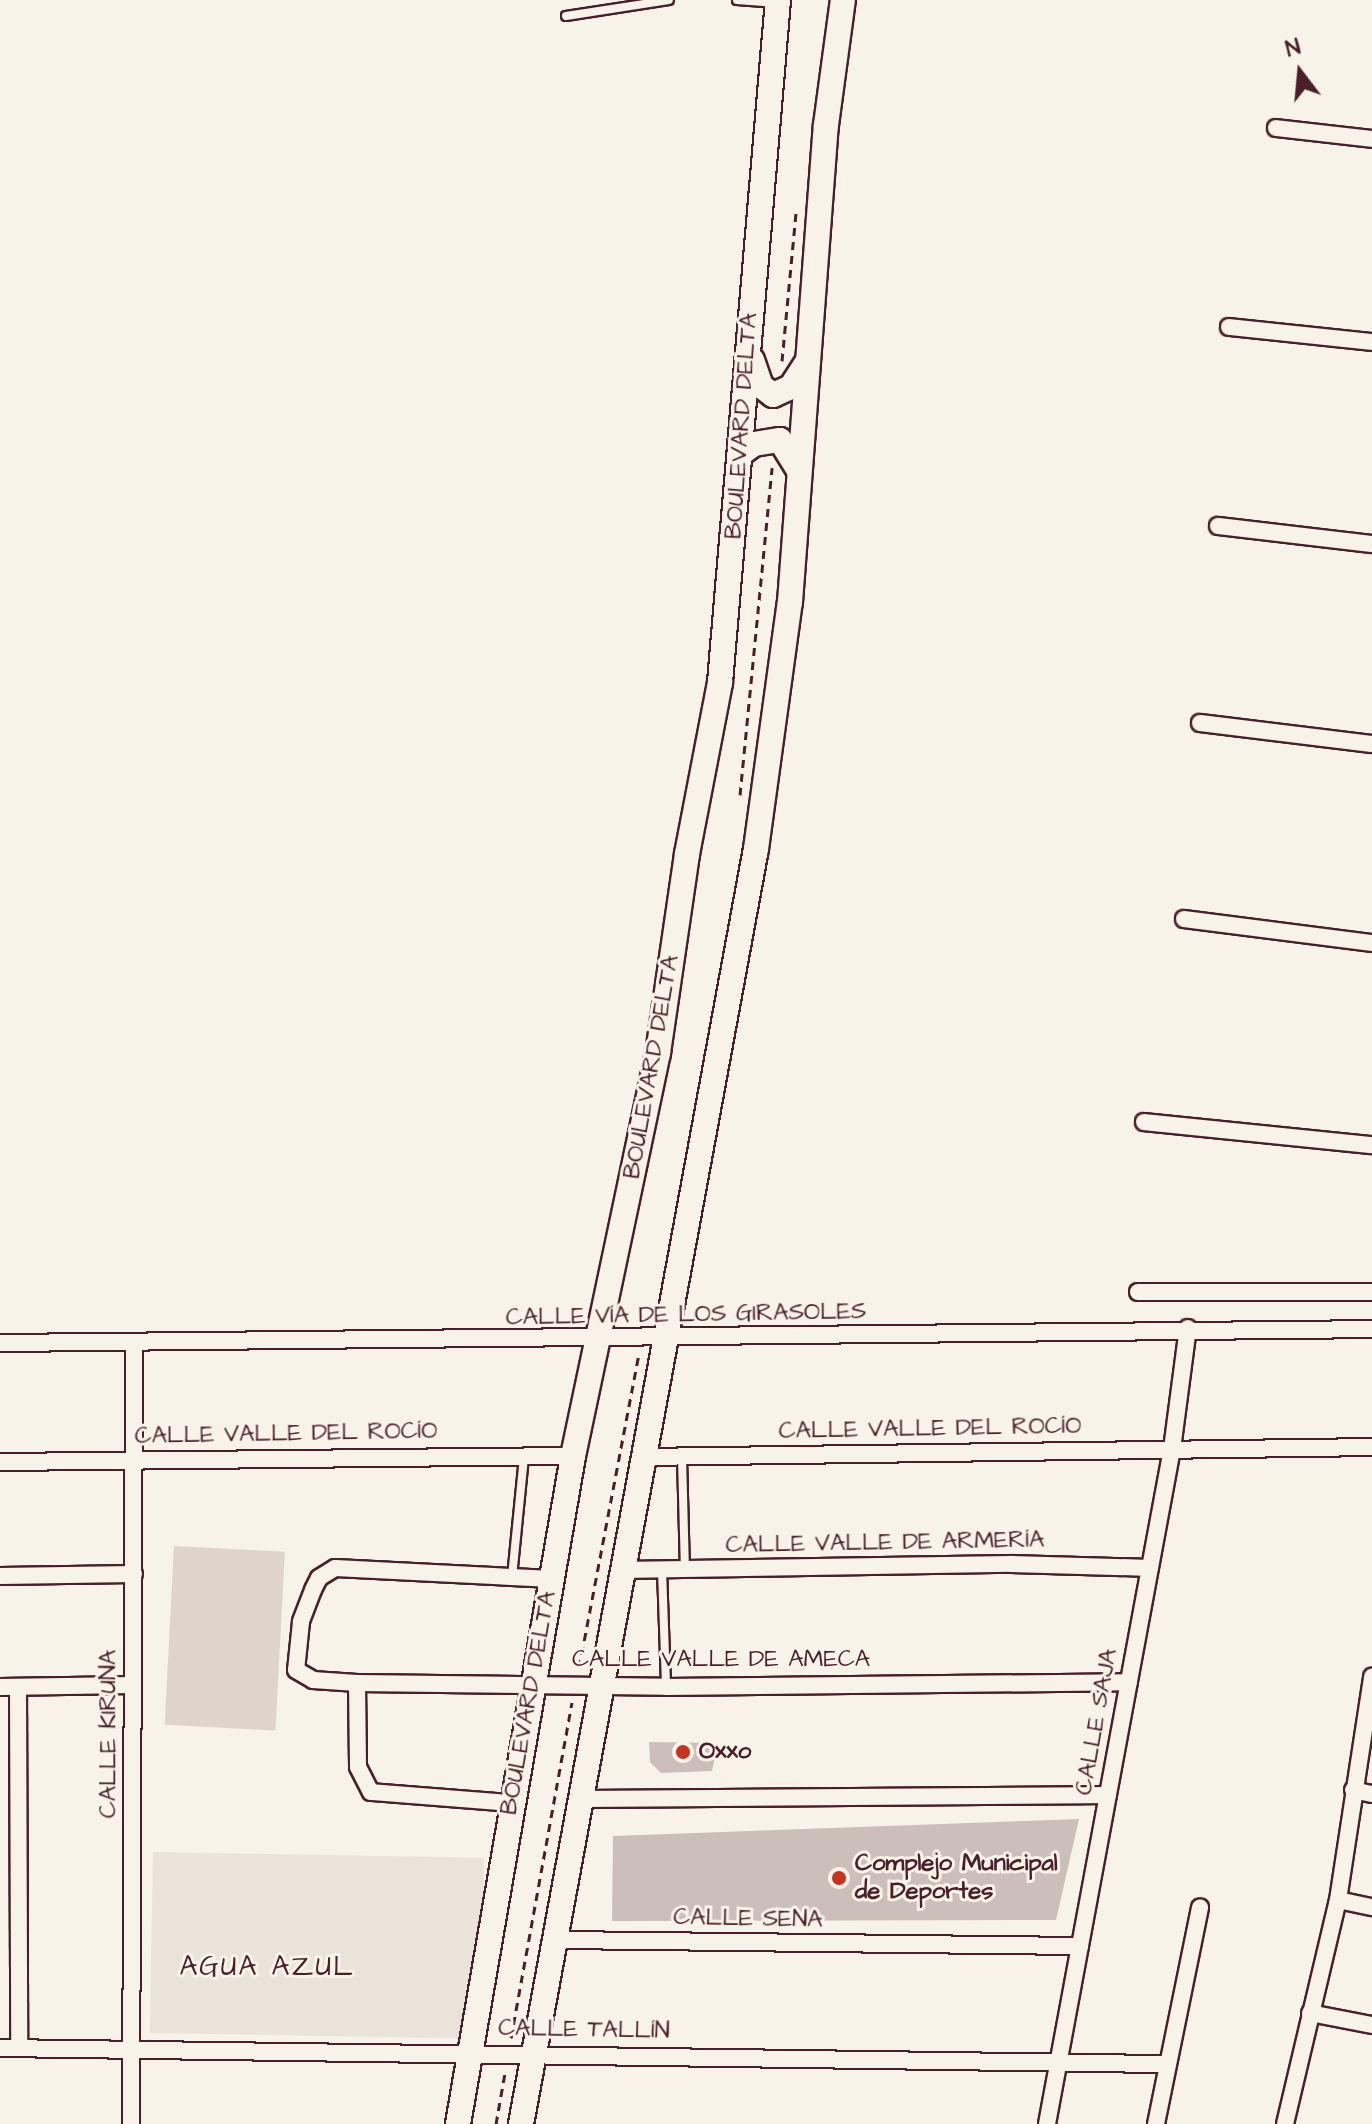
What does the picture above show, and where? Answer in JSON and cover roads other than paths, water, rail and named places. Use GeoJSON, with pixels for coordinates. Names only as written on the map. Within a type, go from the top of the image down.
{"type":"FeatureCollection","features":[{"type":"Feature","properties":{"kind":"main road"},"geometry":{"type":"LineString","coordinates":[[521,2124],[559,1940],[641,1457],[756,849],[790,602],[826,125],[843,0]]}},
{"type":"Feature","properties":{"kind":"main road","name":"BOULEVARD DELTA"},"geometry":{"type":"LineString","coordinates":[[458,2124],[573,1456],[658,1053],[687,854],[720,682],[750,350],[763,136],[778,2]]}},
{"type":"Feature","properties":{"kind":"main road"},"geometry":{"type":"LineString","coordinates":[[750,350],[761,386],[773,395],[791,387],[808,360]]}},
{"type":"Feature","properties":{"kind":"main road"},"geometry":{"type":"LineString","coordinates":[[740,454],[754,444],[780,440],[799,471]]}},
{"type":"Feature","properties":{"kind":"street"},"geometry":{"type":"LineString","coordinates":[[1276,128],[1372,139]]}},
{"type":"Feature","properties":{"kind":"street"},"geometry":{"type":"LineString","coordinates":[[1229,327],[1372,342]]}},
{"type":"Feature","properties":{"kind":"street"},"geometry":{"type":"LineString","coordinates":[[1218,526],[1372,544]]}},
{"type":"Feature","properties":{"kind":"street"},"geometry":{"type":"LineString","coordinates":[[1200,723],[1372,744]]}},
{"type":"Feature","properties":{"kind":"street"},"geometry":{"type":"LineString","coordinates":[[1184,919],[1372,943]]}},
{"type":"Feature","properties":{"kind":"street"},"geometry":{"type":"LineString","coordinates":[[1144,1122],[1372,1145]]}},
{"type":"Feature","properties":{"kind":"street"},"geometry":{"type":"LineString","coordinates":[[1138,1292],[1372,1292]]}},
{"type":"Feature","properties":{"kind":"street","name":"CALLE VÍA DE LOS GIRASOLES"},"geometry":{"type":"LineString","coordinates":[[0,1343],[599,1341],[1188,1328],[1372,1329]]}},
{"type":"Feature","properties":{"kind":"street","name":"CALLE SAJA"},"geometry":{"type":"LineString","coordinates":[[1047,2124],[1172,1449],[1188,1328]]}},
{"type":"Feature","properties":{"kind":"street","name":"CALLE KIRUNA"},"geometry":{"type":"LineString","coordinates":[[131,2124],[134,1344]]}},
{"type":"Feature","properties":{"kind":"street","name":"CALLE VALLE DEL ROCÍO"},"geometry":{"type":"LineString","coordinates":[[641,1457],[1372,1447]]}},
{"type":"Feature","properties":{"kind":"street","name":"CALLE VALLE DEL ROCÍO"},"geometry":{"type":"LineString","coordinates":[[0,1462],[573,1456]]}},
{"type":"Feature","properties":{"kind":"street","name":"CALLE VALLE DE ARMERÍA"},"geometry":{"type":"LineString","coordinates":[[621,1570],[1011,1564],[1150,1568]]}},
{"type":"Feature","properties":{"kind":"street","name":"CALLE VALLE DE AMECA"},"geometry":{"type":"LineString","coordinates":[[512,1577],[344,1568],[319,1578],[301,1622],[296,1670],[313,1680],[357,1683],[666,1687],[1129,1682]]}},
{"type":"Feature","properties":{"kind":"street"},"geometry":{"type":"LineString","coordinates":[[0,1576],[134,1574]]}},
{"type":"Feature","properties":{"kind":"street"},"geometry":{"type":"LineString","coordinates":[[512,1577],[552,1579]]}},
{"type":"Feature","properties":{"kind":"street"},"geometry":{"type":"LineString","coordinates":[[1285,2124],[1338,1900],[1372,1677]]}},
{"type":"Feature","properties":{"kind":"street"},"geometry":{"type":"LineString","coordinates":[[357,1683],[360,1780],[371,1792],[511,1803]]}},
{"type":"Feature","properties":{"kind":"street"},"geometry":{"type":"LineString","coordinates":[[0,1687],[133,1685]]}},
{"type":"Feature","properties":{"kind":"street"},"geometry":{"type":"LineString","coordinates":[[18,1687],[19,2048]]}},
{"type":"Feature","properties":{"kind":"street"},"geometry":{"type":"LineString","coordinates":[[1353,1790],[1372,1794]]}},
{"type":"Feature","properties":{"kind":"street"},"geometry":{"type":"LineString","coordinates":[[583,1799],[1108,1795]]}},
{"type":"Feature","properties":{"kind":"street"},"geometry":{"type":"LineString","coordinates":[[1338,1900],[1372,1907]]}},
{"type":"Feature","properties":{"kind":"street"},"geometry":{"type":"LineString","coordinates":[[1156,2124],[1200,1907]]}},
{"type":"Feature","properties":{"kind":"street","name":"CALLE SENA"},"geometry":{"type":"LineString","coordinates":[[559,1940],[1080,1946]]}},
{"type":"Feature","properties":{"kind":"street"},"geometry":{"type":"LineString","coordinates":[[1310,2013],[1372,2025]]}},
{"type":"Feature","properties":{"kind":"street","name":"CALLE TALLÍN"},"geometry":{"type":"LineString","coordinates":[[0,2048],[132,2047],[1166,2064]]}},
{"type":"Feature","properties":{"kind":"lane"},"geometry":{"type":"LineString","coordinates":[[566,16],[634,3],[669,0]]}},
{"type":"Feature","properties":{"kind":"lane"},"geometry":{"type":"LineString","coordinates":[[737,0],[778,2]]}},
{"type":"Feature","properties":{"kind":"lane"},"geometry":{"type":"LineString","coordinates":[[512,1577],[524,1456]]}},
{"type":"Feature","properties":{"kind":"lane"},"geometry":{"type":"LineString","coordinates":[[682,1456],[685,1569]]}},
{"type":"Feature","properties":{"kind":"lane"},"geometry":{"type":"LineString","coordinates":[[662,1570],[666,1687]]}},
{"type":"Feature","properties":{"kind":"place","name":"Oxxo"},"geometry":{"type":"Point","coordinates":[683,1752]}},
{"type":"Feature","properties":{"kind":"place","name":"Complejo Municipal de Deportes"},"geometry":{"type":"Point","coordinates":[839,1878]}},
{"type":"Feature","properties":{"kind":"district","name":"AGUA AZUL"},"geometry":{"type":"Point","coordinates":[267,1967]}}]}
